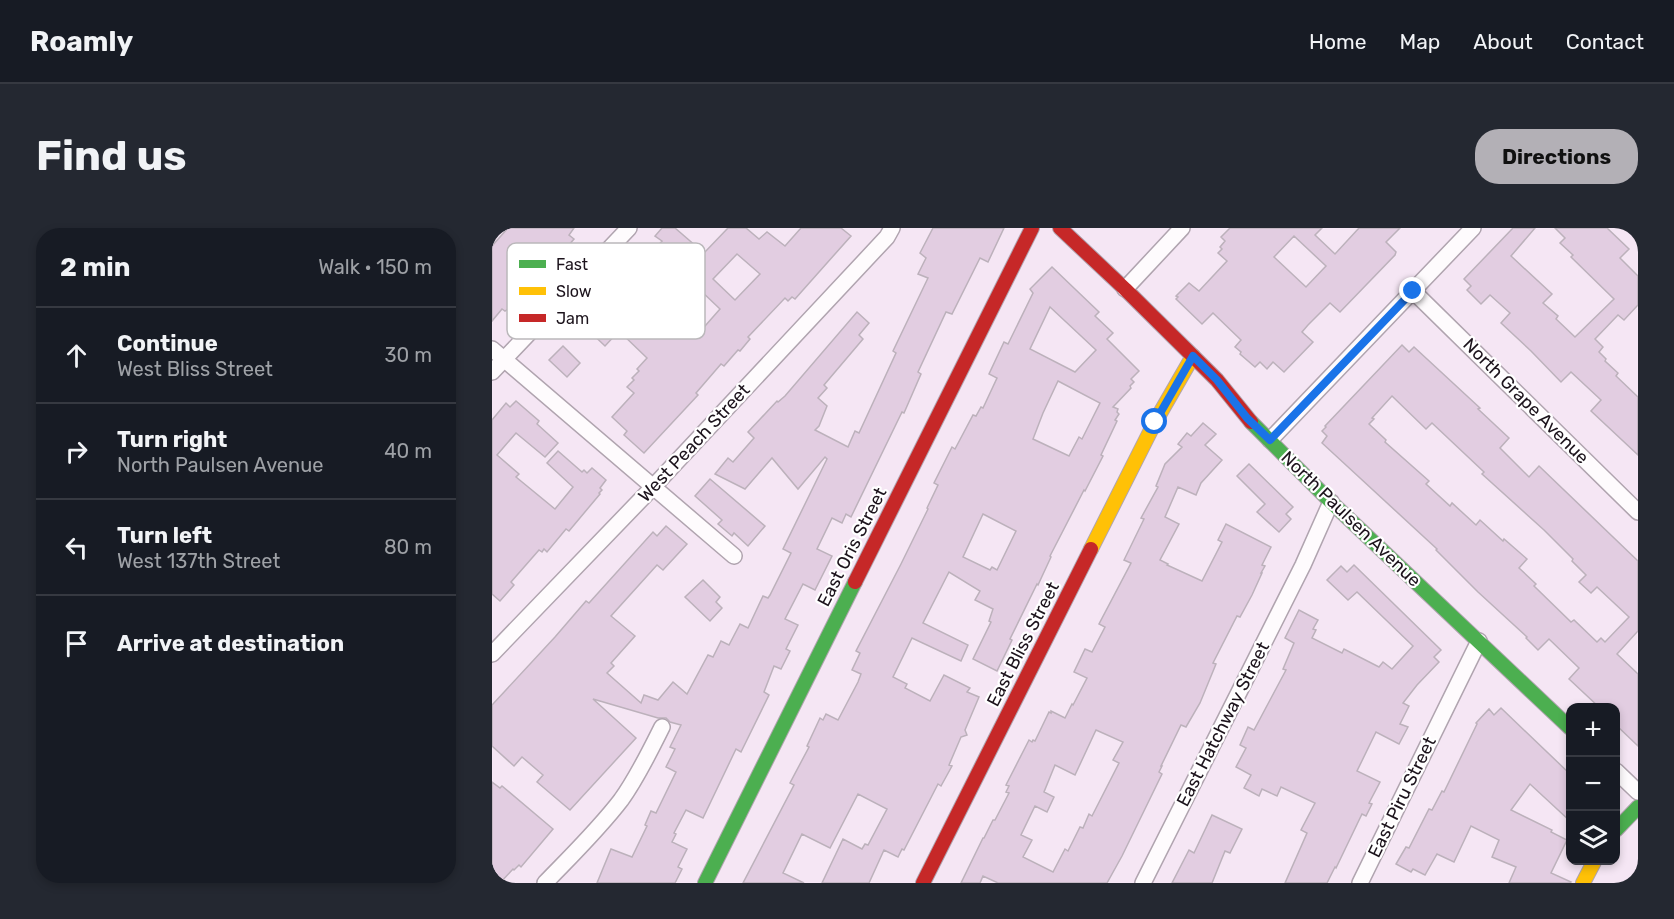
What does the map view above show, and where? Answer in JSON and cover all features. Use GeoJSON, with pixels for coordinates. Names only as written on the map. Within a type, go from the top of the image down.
{"type":"FeatureCollection","features":[{"type":"Feature","properties":{"kind":"street"},"geometry":{"type":"LineString","coordinates":[[615,243],[629,228]]}},
{"type":"Feature","properties":{"kind":"street","name":"West Peach Street"},"geometry":{"type":"LineString","coordinates":[[492,654],[653,487],[892,228]]}},
{"type":"Feature","properties":{"kind":"street","name":"East Oris Street"},"geometry":{"type":"LineString","coordinates":[[705,883],[1032,228]]}},
{"type":"Feature","properties":{"kind":"street","name":"North Paulsen Avenue"},"geometry":{"type":"LineString","coordinates":[[1060,228],[1217,380],[1247,418],[1331,502],[1566,724]]}},
{"type":"Feature","properties":{"kind":"street"},"geometry":{"type":"LineString","coordinates":[[1125,289],[1182,228]]}},
{"type":"Feature","properties":{"kind":"street"},"geometry":{"type":"LineString","coordinates":[[1270,440],[1473,228]]}},
{"type":"Feature","properties":{"kind":"street","name":"North Grape Avenue"},"geometry":{"type":"LineString","coordinates":[[1413,291],[1638,512]]}},
{"type":"Feature","properties":{"kind":"street"},"geometry":{"type":"LineString","coordinates":[[492,372],[523,339]]}},
{"type":"Feature","properties":{"kind":"street"},"geometry":{"type":"LineString","coordinates":[[492,348],[734,556]]}},
{"type":"Feature","properties":{"kind":"street","name":"East Bliss Street"},"geometry":{"type":"LineString","coordinates":[[923,883],[1155,422],[1193,356]]}},
{"type":"Feature","properties":{"kind":"street","name":"East Hatchway Street"},"geometry":{"type":"LineString","coordinates":[[1143,883],[1303,565],[1331,502]]}},
{"type":"Feature","properties":{"kind":"street","name":"East Piru Street"},"geometry":{"type":"LineString","coordinates":[[1360,883],[1479,641]]}},
{"type":"Feature","properties":{"kind":"street"},"geometry":{"type":"LineString","coordinates":[[545,883],[622,799],[662,727]]}},
{"type":"Feature","properties":{"kind":"street"},"geometry":{"type":"LineString","coordinates":[[1620,775],[1638,792]]}},
{"type":"Feature","properties":{"kind":"street"},"geometry":{"type":"LineString","coordinates":[[1620,826],[1638,807]]}},
{"type":"Feature","properties":{"kind":"street"},"geometry":{"type":"LineString","coordinates":[[1583,883],[1593,865]]}},
{"type":"Feature","properties":{"kind":"building"},"geometry":{"type":"Polygon","coordinates":[[[508,228],[574,228],[569,235],[574,239],[571,243],[507,243],[507,310],[502,309],[492,321],[492,246],[508,228]]]}},
{"type":"Feature","properties":{"kind":"building"},"geometry":{"type":"Polygon","coordinates":[[[662,228],[675,228],[692,243],[660,243],[662,241],[655,236],[662,228]]]}},
{"type":"Feature","properties":{"kind":"building"},"geometry":{"type":"Polygon","coordinates":[[[728,228],[746,228],[759,239],[767,232],[785,246],[801,228],[841,228],[851,236],[795,299],[792,297],[788,301],[785,298],[748,337],[750,339],[740,351],[738,350],[724,366],[721,364],[696,393],[698,395],[644,453],[624,435],[627,431],[612,417],[634,393],[627,387],[639,371],[637,369],[647,358],[627,339],[705,339],[705,326],[720,309],[705,295],[705,252],[728,228]],[[737,254],[713,279],[735,300],[760,274],[737,254]]]}},
{"type":"Feature","properties":{"kind":"building"},"geometry":{"type":"Polygon","coordinates":[[[933,228],[1004,228],[988,262],[980,258],[952,314],[946,312],[918,372],[921,374],[904,413],[902,412],[851,517],[846,514],[842,523],[832,518],[817,549],[832,556],[815,590],[803,584],[785,619],[798,625],[786,649],[790,651],[781,669],[774,666],[764,692],[769,695],[741,752],[736,749],[703,818],[686,810],[674,833],[676,834],[672,842],[687,849],[678,867],[682,869],[675,883],[597,883],[611,849],[632,857],[647,826],[645,825],[651,811],[656,813],[676,772],[666,767],[675,749],[670,747],[681,725],[670,722],[666,718],[658,718],[593,699],[636,738],[570,810],[537,782],[543,775],[522,757],[514,766],[492,746],[492,705],[586,601],[589,603],[653,532],[657,536],[666,526],[687,544],[663,570],[657,565],[611,616],[635,636],[611,663],[614,666],[607,673],[641,703],[644,695],[658,700],[673,682],[687,694],[708,655],[713,657],[721,641],[729,645],[740,624],[748,628],[763,596],[768,598],[770,595],[791,553],[783,549],[827,459],[825,457],[798,489],[772,458],[745,489],[715,474],[728,458],[733,462],[754,438],[748,432],[777,401],[785,396],[857,312],[869,323],[859,335],[863,339],[824,385],[827,388],[818,398],[827,406],[815,430],[848,447],[855,431],[859,433],[896,353],[893,351],[928,278],[918,274],[926,258],[920,253],[933,228]]]}},
{"type":"Feature","properties":{"kind":"building"},"geometry":{"type":"Polygon","coordinates":[[[1230,228],[1322,228],[1315,235],[1335,254],[1359,228],[1400,228],[1386,242],[1396,252],[1395,255],[1340,312],[1330,303],[1308,325],[1302,332],[1313,342],[1284,372],[1273,362],[1267,369],[1260,362],[1255,367],[1235,347],[1241,340],[1213,313],[1202,324],[1176,299],[1178,297],[1176,296],[1189,283],[1199,291],[1227,261],[1218,253],[1225,241],[1221,237],[1230,228]],[[1294,236],[1274,257],[1306,287],[1326,266],[1294,236]]]}},
{"type":"Feature","properties":{"kind":"building"},"geometry":{"type":"Polygon","coordinates":[[[1513,228],[1535,228],[1511,256],[1552,294],[1543,303],[1558,316],[1556,319],[1575,337],[1614,299],[1571,257],[1573,255],[1560,243],[1565,238],[1555,228],[1607,228],[1629,249],[1620,258],[1638,276],[1638,305],[1624,320],[1618,315],[1595,339],[1603,347],[1599,352],[1606,359],[1605,361],[1618,373],[1616,376],[1638,397],[1638,455],[1591,411],[1601,400],[1571,372],[1561,382],[1501,323],[1510,313],[1490,295],[1481,304],[1467,290],[1471,286],[1464,279],[1513,228]]]}},
{"type":"Feature","properties":{"kind":"building"},"geometry":{"type":"Polygon","coordinates":[[[1052,267],[1099,312],[1095,316],[1113,333],[1107,339],[1139,371],[1131,379],[1134,382],[1131,388],[1113,407],[1118,409],[1119,414],[1101,455],[1103,456],[1050,556],[997,671],[973,659],[991,622],[989,621],[993,609],[975,600],[980,591],[949,572],[923,623],[968,645],[961,661],[912,638],[893,677],[907,684],[905,688],[930,701],[944,675],[970,688],[967,692],[979,697],[965,730],[967,735],[961,737],[949,765],[952,766],[941,786],[938,784],[904,850],[902,849],[898,857],[884,850],[869,883],[822,883],[843,839],[862,849],[865,844],[868,845],[887,809],[858,794],[830,848],[802,834],[783,873],[804,883],[743,883],[794,785],[790,783],[809,747],[807,746],[820,718],[823,720],[826,714],[838,720],[858,682],[861,674],[852,670],[860,653],[856,651],[928,509],[938,485],[934,483],[952,447],[955,449],[973,415],[976,416],[981,407],[983,408],[997,378],[989,374],[1004,342],[1008,344],[1033,293],[1030,289],[1052,267]],[[1050,307],[1030,349],[1075,372],[1096,350],[1050,307]],[[1058,381],[1033,439],[1069,456],[1079,437],[1082,439],[1100,403],[1058,381]],[[983,514],[963,557],[990,570],[992,567],[997,570],[1016,531],[983,514]]]}},
{"type":"Feature","properties":{"kind":"building"},"geometry":{"type":"Polygon","coordinates":[[[598,339],[612,339],[605,346],[598,339]]]}},
{"type":"Feature","properties":{"kind":"building"},"geometry":{"type":"Polygon","coordinates":[[[1402,345],[1409,352],[1414,347],[1509,438],[1500,448],[1529,477],[1539,466],[1638,561],[1638,631],[1617,654],[1638,674],[1638,746],[1620,729],[1620,703],[1595,703],[1569,679],[1579,668],[1549,639],[1538,650],[1437,549],[1322,443],[1327,436],[1322,431],[1402,345]],[[1392,396],[1369,424],[1386,440],[1385,442],[1429,481],[1426,484],[1450,506],[1452,503],[1476,525],[1480,520],[1527,559],[1519,568],[1571,622],[1574,620],[1597,642],[1601,638],[1605,642],[1629,617],[1597,587],[1591,593],[1579,582],[1586,575],[1572,561],[1573,559],[1482,474],[1484,472],[1432,423],[1426,429],[1392,396]]]}},
{"type":"Feature","properties":{"kind":"building"},"geometry":{"type":"Polygon","coordinates":[[[563,346],[580,363],[567,377],[549,360],[563,346]]]}},
{"type":"Feature","properties":{"kind":"building"},"geometry":{"type":"Polygon","coordinates":[[[516,401],[539,421],[537,424],[558,443],[545,457],[516,433],[497,455],[519,474],[516,477],[555,509],[573,487],[547,463],[558,451],[582,472],[584,470],[587,473],[592,468],[606,480],[600,488],[602,490],[600,494],[569,531],[566,529],[547,552],[544,549],[542,552],[539,550],[511,582],[514,585],[500,601],[492,594],[492,420],[506,403],[510,407],[516,401]]]}},
{"type":"Feature","properties":{"kind":"building"},"geometry":{"type":"Polygon","coordinates":[[[1203,423],[1216,434],[1205,445],[1222,460],[1201,483],[1196,495],[1178,487],[1165,517],[1179,524],[1160,560],[1202,581],[1222,542],[1218,540],[1226,524],[1271,547],[1252,595],[1240,617],[1237,616],[1213,663],[1216,664],[1200,703],[1186,727],[1181,725],[1161,766],[1159,772],[1162,774],[1122,856],[1107,883],[998,883],[983,876],[980,883],[961,883],[1009,793],[1006,792],[1009,786],[1006,785],[1029,740],[1035,741],[1049,712],[1065,718],[1087,678],[1074,672],[1085,649],[1092,652],[1105,627],[1099,624],[1131,563],[1124,560],[1144,519],[1141,518],[1158,487],[1156,486],[1165,464],[1182,447],[1178,444],[1187,433],[1191,436],[1203,423]],[[1096,730],[1075,775],[1055,765],[1044,792],[1054,797],[1047,812],[1035,806],[1021,835],[1032,840],[1023,857],[1053,872],[1065,849],[1068,851],[1080,827],[1083,828],[1089,814],[1092,816],[1119,763],[1113,760],[1123,742],[1096,730]]]}},
{"type":"Feature","properties":{"kind":"building"},"geometry":{"type":"Polygon","coordinates":[[[1249,464],[1293,507],[1286,514],[1291,519],[1279,532],[1257,512],[1265,504],[1237,476],[1249,464]]]}},
{"type":"Feature","properties":{"kind":"building"},"geometry":{"type":"Polygon","coordinates":[[[710,479],[765,526],[748,546],[734,533],[732,536],[718,524],[722,520],[695,496],[710,479]]]}},
{"type":"Feature","properties":{"kind":"building"},"geometry":{"type":"Polygon","coordinates":[[[1354,565],[1441,650],[1434,657],[1439,662],[1403,703],[1409,706],[1400,724],[1408,727],[1399,744],[1376,732],[1357,771],[1380,782],[1369,803],[1372,804],[1366,816],[1362,814],[1327,883],[1285,883],[1307,833],[1301,830],[1315,803],[1281,787],[1277,796],[1262,789],[1259,796],[1244,788],[1251,775],[1236,767],[1246,748],[1240,745],[1248,727],[1254,730],[1286,670],[1283,669],[1294,643],[1285,638],[1299,610],[1318,620],[1313,629],[1316,630],[1312,638],[1342,653],[1344,649],[1379,667],[1383,662],[1392,669],[1413,646],[1357,592],[1348,600],[1327,580],[1341,566],[1347,572],[1354,565]]]}},
{"type":"Feature","properties":{"kind":"building"},"geometry":{"type":"Polygon","coordinates":[[[703,580],[720,597],[716,602],[722,608],[710,621],[685,597],[703,580]]]}},
{"type":"Feature","properties":{"kind":"building"},"geometry":{"type":"Polygon","coordinates":[[[1501,708],[1566,770],[1566,817],[1530,784],[1511,810],[1566,840],[1551,873],[1570,883],[1509,883],[1516,867],[1492,857],[1499,840],[1471,826],[1454,862],[1437,854],[1425,875],[1413,869],[1411,872],[1396,864],[1406,847],[1409,848],[1429,809],[1432,810],[1442,791],[1444,792],[1476,723],[1489,709],[1494,715],[1501,708]]]}},
{"type":"Feature","properties":{"kind":"building"},"geometry":{"type":"Polygon","coordinates":[[[492,782],[500,788],[502,786],[553,829],[521,867],[519,865],[513,869],[500,883],[492,883],[492,782]]]}},
{"type":"Feature","properties":{"kind":"building"},"geometry":{"type":"Polygon","coordinates":[[[1212,815],[1242,829],[1230,853],[1225,851],[1212,883],[1172,883],[1189,850],[1194,853],[1212,815]]]}},
{"type":"Feature","properties":{"kind":"traffic: fast"},"geometry":{"type":"LineString","coordinates":[[1251,422],[1331,502],[1566,724]]}},
{"type":"Feature","properties":{"kind":"traffic: fast"},"geometry":{"type":"LineString","coordinates":[[705,883],[855,582]]}},
{"type":"Feature","properties":{"kind":"traffic: fast"},"geometry":{"type":"LineString","coordinates":[[1620,826],[1638,807]]}},
{"type":"Feature","properties":{"kind":"traffic: slow"},"geometry":{"type":"LineString","coordinates":[[1091,549],[1155,422],[1193,356]]}},
{"type":"Feature","properties":{"kind":"traffic: slow"},"geometry":{"type":"LineString","coordinates":[[1583,883],[1592,865]]}},
{"type":"Feature","properties":{"kind":"traffic: jam"},"geometry":{"type":"LineString","coordinates":[[855,582],[1032,228]]}},
{"type":"Feature","properties":{"kind":"traffic: jam"},"geometry":{"type":"LineString","coordinates":[[1060,228],[1217,380],[1251,422]]}},
{"type":"Feature","properties":{"kind":"traffic: jam"},"geometry":{"type":"LineString","coordinates":[[923,883],[1091,549]]}},
{"type":"Feature","properties":{"kind":"route"},"geometry":{"type":"LineString","coordinates":[[1155,422],[1193,356],[1217,380],[1247,418],[1270,440],[1413,291]]}}]}
